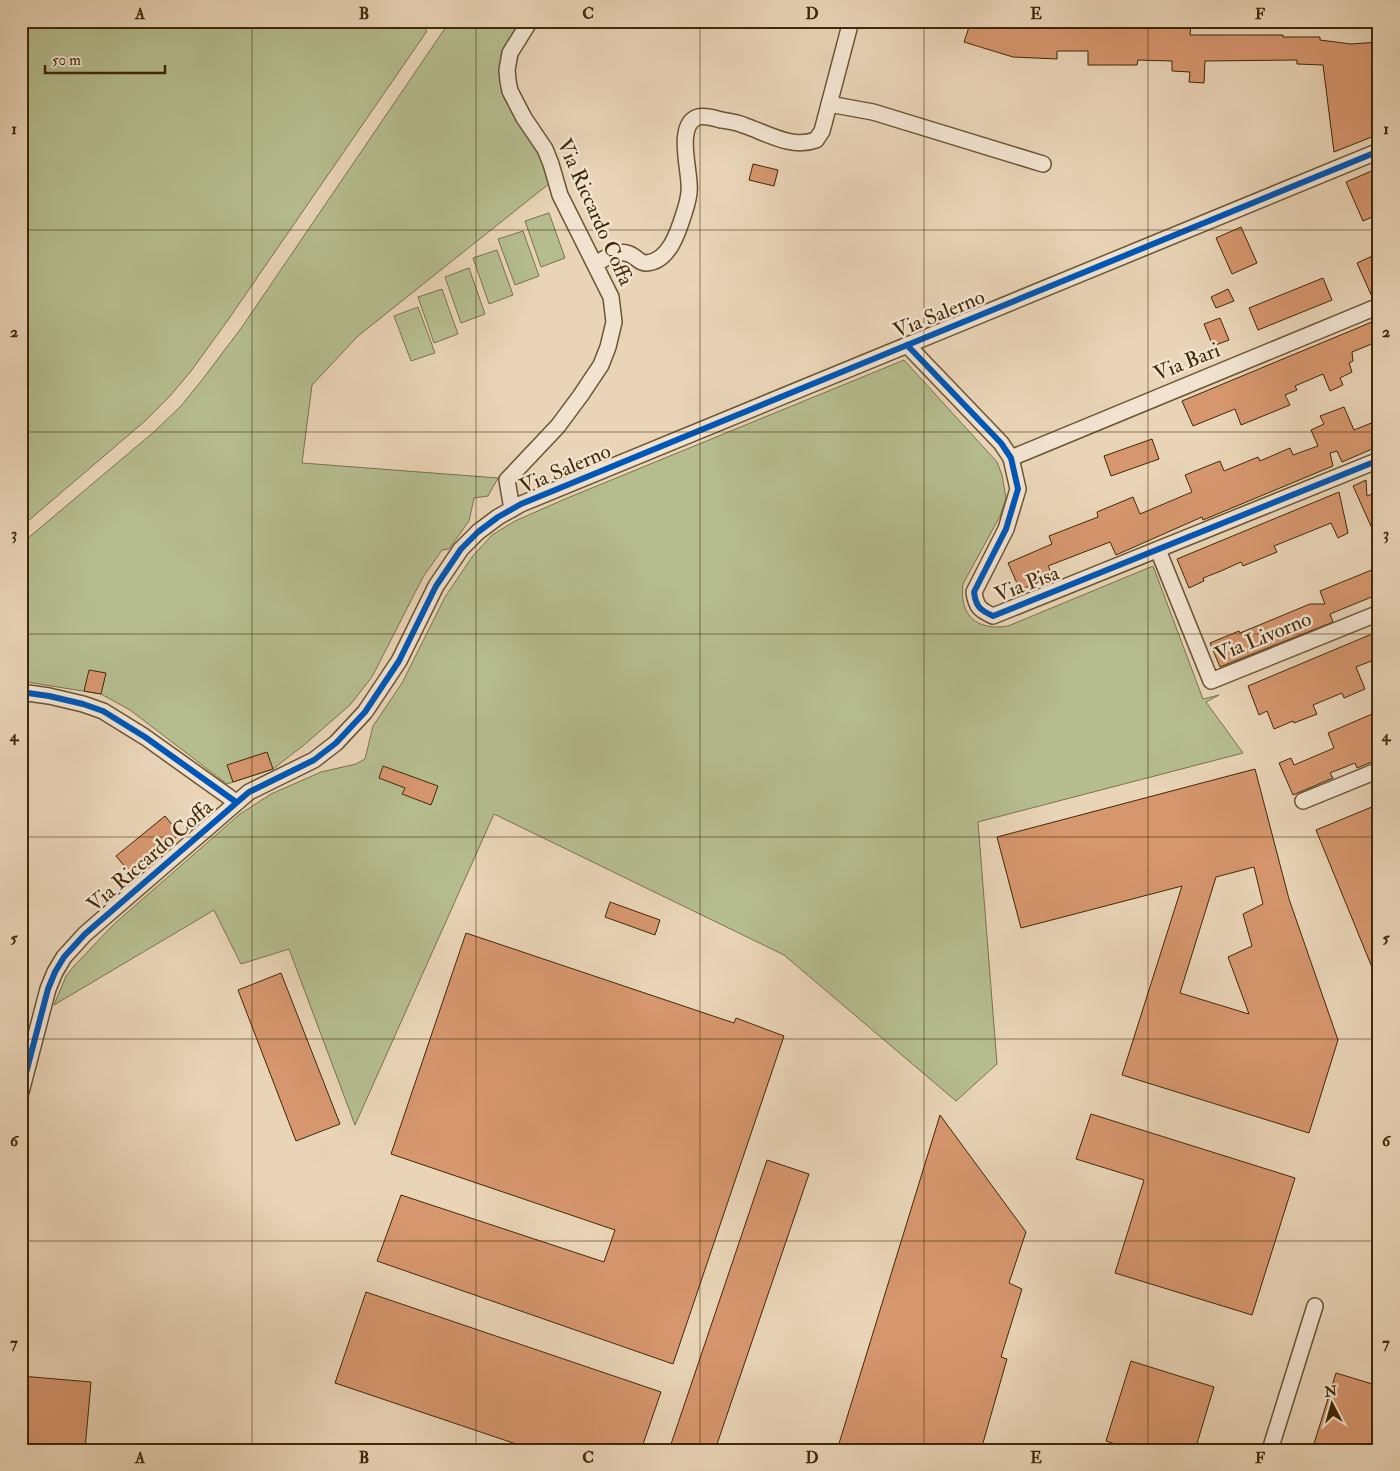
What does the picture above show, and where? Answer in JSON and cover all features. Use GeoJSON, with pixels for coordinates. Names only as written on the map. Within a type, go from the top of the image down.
{"type":"FeatureCollection","features":[{"type":"Feature","properties":{"kind":"street","name":"Via Riccardo Coffa"},"geometry":{"type":"LineString","coordinates":[[21,1092],[48,989],[54,972],[64,957],[85,934],[236,802],[249,792],[314,760],[336,744],[365,712],[399,661],[436,586],[461,549],[478,532],[512,509],[507,480],[565,417],[601,366],[614,322],[612,297],[560,196],[551,164],[544,149],[524,118],[510,91],[507,70],[510,52],[530,21]]}},
{"type":"Feature","properties":{"kind":"street"},"geometry":{"type":"LineString","coordinates":[[595,264],[612,254],[621,252],[632,254],[639,262],[646,263],[659,259],[667,251],[676,237],[686,206],[690,186],[685,137],[688,126],[697,117],[707,117],[742,124],[777,138],[799,144],[816,140],[822,131],[851,21]]}},
{"type":"Feature","properties":{"kind":"street"},"geometry":{"type":"LineString","coordinates":[[829,104],[873,112],[1043,164]]}},
{"type":"Feature","properties":{"kind":"street","name":"Via Salerno"},"geometry":{"type":"LineString","coordinates":[[512,509],[1379,151]]}},
{"type":"Feature","properties":{"kind":"street","name":"Via Bari"},"geometry":{"type":"LineString","coordinates":[[1011,458],[1379,306]]}},
{"type":"Feature","properties":{"kind":"street","name":"Via Pisa"},"geometry":{"type":"LineString","coordinates":[[907,345],[1001,442],[1011,458],[1018,489],[1006,529],[974,592],[975,601],[982,611],[994,616],[1379,460]]}},
{"type":"Feature","properties":{"kind":"street","name":"Via Livorno"},"geometry":{"type":"LineString","coordinates":[[1158,550],[1211,681],[1379,613]]}},
{"type":"Feature","properties":{"kind":"street"},"geometry":{"type":"LineString","coordinates":[[21,692],[49,696],[103,711],[145,737],[236,802]]}},
{"type":"Feature","properties":{"kind":"street"},"geometry":{"type":"LineString","coordinates":[[1303,801],[1379,770]]}},
{"type":"Feature","properties":{"kind":"street"},"geometry":{"type":"LineString","coordinates":[[1270,1450],[1315,1306]]}},
{"type":"Feature","properties":{"kind":"green space"},"geometry":{"type":"Polygon","coordinates":[[[21,21],[416,21],[427,31],[191,371],[145,421],[21,527],[21,21]]]}},
{"type":"Feature","properties":{"kind":"green space"},"geometry":{"type":"Polygon","coordinates":[[[450,21],[523,21],[504,55],[541,151],[550,183],[358,336],[312,385],[302,463],[498,478],[488,496],[474,498],[469,521],[449,549],[442,550],[423,577],[372,677],[350,705],[273,769],[227,784],[130,710],[101,694],[21,681],[21,544],[155,431],[181,406],[242,327],[450,21]]]}},
{"type":"Feature","properties":{"kind":"green space"},"geometry":{"type":"Polygon","coordinates":[[[549,213],[565,258],[541,267],[525,221],[549,213]]]}},
{"type":"Feature","properties":{"kind":"green space"},"geometry":{"type":"Polygon","coordinates":[[[523,231],[539,276],[515,285],[498,239],[523,231]]]}},
{"type":"Feature","properties":{"kind":"green space"},"geometry":{"type":"Polygon","coordinates":[[[497,250],[513,295],[489,304],[473,258],[497,250]]]}},
{"type":"Feature","properties":{"kind":"green space"},"geometry":{"type":"Polygon","coordinates":[[[469,268],[485,314],[461,323],[445,277],[469,268]]]}},
{"type":"Feature","properties":{"kind":"green space"},"geometry":{"type":"Polygon","coordinates":[[[442,289],[458,334],[434,343],[418,297],[442,289]]]}},
{"type":"Feature","properties":{"kind":"green space"},"geometry":{"type":"Polygon","coordinates":[[[418,307],[435,353],[411,361],[394,316],[418,307]]]}},
{"type":"Feature","properties":{"kind":"green space"},"geometry":{"type":"Polygon","coordinates":[[[904,360],[997,462],[1002,475],[1006,498],[1000,516],[963,584],[964,605],[972,619],[987,626],[1008,626],[1153,566],[1203,699],[1219,695],[1206,702],[1243,753],[978,822],[997,1064],[956,1101],[784,955],[494,814],[355,1125],[289,949],[241,964],[214,910],[54,1005],[66,976],[114,924],[240,814],[271,794],[321,772],[356,764],[365,759],[373,726],[402,683],[445,597],[472,557],[492,535],[515,521],[565,499],[904,360]]]}},
{"type":"Feature","properties":{"kind":"building"},"geometry":{"type":"Polygon","coordinates":[[[971,21],[1016,21],[1016,23],[1057,23],[1057,26],[1105,27],[1105,21],[1191,23],[1190,35],[1283,35],[1283,37],[1320,37],[1320,40],[1351,44],[1379,42],[1379,134],[1334,152],[1323,65],[1297,64],[1297,60],[1205,61],[1204,83],[1189,82],[1190,72],[1172,71],[1172,61],[1138,60],[1137,65],[1088,65],[1088,51],[1057,51],[1057,59],[1013,57],[964,42],[971,21]]]}},
{"type":"Feature","properties":{"kind":"building"},"geometry":{"type":"Polygon","coordinates":[[[753,164],[778,170],[774,186],[749,180],[753,164]]]}},
{"type":"Feature","properties":{"kind":"building"},"geometry":{"type":"Polygon","coordinates":[[[1374,170],[1379,182],[1379,214],[1363,221],[1346,182],[1374,170]]]}},
{"type":"Feature","properties":{"kind":"building"},"geometry":{"type":"Polygon","coordinates":[[[1241,227],[1257,263],[1232,274],[1216,238],[1241,227]]]}},
{"type":"Feature","properties":{"kind":"building"},"geometry":{"type":"Polygon","coordinates":[[[1379,253],[1379,297],[1373,299],[1357,263],[1379,253]]]}},
{"type":"Feature","properties":{"kind":"building"},"geometry":{"type":"Polygon","coordinates":[[[1323,278],[1332,300],[1258,330],[1249,308],[1323,278]]]}},
{"type":"Feature","properties":{"kind":"building"},"geometry":{"type":"Polygon","coordinates":[[[1228,289],[1234,301],[1216,308],[1211,297],[1228,289]]]}},
{"type":"Feature","properties":{"kind":"building"},"geometry":{"type":"Polygon","coordinates":[[[1220,318],[1229,340],[1213,346],[1204,324],[1220,318]]]}},
{"type":"Feature","properties":{"kind":"building"},"geometry":{"type":"Polygon","coordinates":[[[1379,319],[1379,341],[1352,352],[1353,361],[1349,363],[1352,372],[1340,378],[1343,385],[1330,391],[1323,374],[1295,386],[1297,390],[1285,395],[1290,405],[1241,425],[1235,409],[1193,426],[1182,401],[1379,319]]]}},
{"type":"Feature","properties":{"kind":"building"},"geometry":{"type":"Polygon","coordinates":[[[1344,407],[1354,430],[1379,420],[1379,446],[1342,462],[1337,451],[1330,453],[1333,466],[1203,520],[1202,517],[1116,555],[1110,542],[1048,566],[1053,576],[1020,590],[1008,563],[1052,544],[1049,536],[1098,517],[1097,512],[1133,497],[1140,514],[1192,492],[1185,475],[1220,461],[1224,471],[1258,457],[1260,461],[1290,448],[1293,455],[1318,446],[1311,430],[1324,424],[1320,416],[1344,407]]]}},
{"type":"Feature","properties":{"kind":"building"},"geometry":{"type":"Polygon","coordinates":[[[1152,439],[1159,459],[1111,476],[1104,456],[1152,439]]]}},
{"type":"Feature","properties":{"kind":"building"},"geometry":{"type":"Polygon","coordinates":[[[1366,480],[1367,496],[1379,491],[1379,544],[1353,486],[1366,480]]]}},
{"type":"Feature","properties":{"kind":"building"},"geometry":{"type":"Polygon","coordinates":[[[1339,492],[1348,533],[1338,538],[1331,523],[1274,546],[1277,552],[1243,566],[1241,562],[1203,578],[1204,581],[1189,588],[1177,559],[1339,492]]]}},
{"type":"Feature","properties":{"kind":"building"},"geometry":{"type":"Polygon","coordinates":[[[1379,567],[1379,594],[1330,614],[1333,622],[1220,667],[1210,643],[1239,631],[1240,633],[1310,604],[1325,604],[1320,591],[1379,567]]]}},
{"type":"Feature","properties":{"kind":"building"},"geometry":{"type":"Polygon","coordinates":[[[1379,631],[1379,658],[1356,667],[1365,689],[1344,698],[1342,693],[1313,705],[1317,714],[1274,729],[1267,711],[1259,715],[1248,686],[1379,631]]]}},
{"type":"Feature","properties":{"kind":"building"},"geometry":{"type":"Polygon","coordinates":[[[89,670],[106,673],[101,694],[84,691],[89,670]]]}},
{"type":"Feature","properties":{"kind":"building"},"geometry":{"type":"Polygon","coordinates":[[[1379,711],[1379,759],[1357,768],[1355,763],[1330,773],[1333,778],[1293,795],[1279,763],[1291,758],[1294,765],[1334,748],[1328,733],[1379,711]]]}},
{"type":"Feature","properties":{"kind":"building"},"geometry":{"type":"Polygon","coordinates":[[[267,752],[273,769],[233,782],[227,765],[267,752]]]}},
{"type":"Feature","properties":{"kind":"building"},"geometry":{"type":"Polygon","coordinates":[[[383,766],[438,786],[431,805],[402,794],[405,788],[379,778],[383,766]]]}},
{"type":"Feature","properties":{"kind":"building"},"geometry":{"type":"Polygon","coordinates":[[[1255,769],[1289,899],[1338,1040],[1309,1133],[1122,1075],[1182,886],[1021,928],[997,837],[1255,769]],[[1254,867],[1216,877],[1180,993],[1249,1014],[1228,957],[1252,946],[1243,914],[1263,904],[1254,867]]]}},
{"type":"Feature","properties":{"kind":"building"},"geometry":{"type":"Polygon","coordinates":[[[1379,804],[1379,982],[1378,982],[1316,830],[1379,804]]]}},
{"type":"Feature","properties":{"kind":"building"},"geometry":{"type":"Polygon","coordinates":[[[165,816],[180,834],[131,874],[116,856],[165,816]]]}},
{"type":"Feature","properties":{"kind":"building"},"geometry":{"type":"Polygon","coordinates":[[[610,902],[660,920],[655,935],[605,917],[610,902]]]}},
{"type":"Feature","properties":{"kind":"building"},"geometry":{"type":"Polygon","coordinates":[[[466,933],[734,1023],[736,1018],[784,1036],[673,1364],[377,1261],[401,1195],[604,1262],[615,1230],[391,1154],[466,933]]]}},
{"type":"Feature","properties":{"kind":"building"},"geometry":{"type":"Polygon","coordinates":[[[281,973],[340,1124],[296,1141],[238,990],[281,973]]]}},
{"type":"Feature","properties":{"kind":"building"},"geometry":{"type":"Polygon","coordinates":[[[1091,1114],[1295,1178],[1252,1315],[1115,1273],[1144,1180],[1076,1159],[1091,1114]]]}},
{"type":"Feature","properties":{"kind":"building"},"geometry":{"type":"Polygon","coordinates":[[[940,1115],[1026,1232],[1009,1283],[1022,1289],[1001,1357],[1007,1359],[981,1450],[837,1450],[940,1115]]]}},
{"type":"Feature","properties":{"kind":"building"},"geometry":{"type":"Polygon","coordinates":[[[767,1160],[809,1174],[715,1450],[669,1450],[767,1160]]]}},
{"type":"Feature","properties":{"kind":"building"},"geometry":{"type":"Polygon","coordinates":[[[366,1292],[661,1392],[641,1450],[534,1450],[335,1383],[366,1292]]]}},
{"type":"Feature","properties":{"kind":"building"},"geometry":{"type":"Polygon","coordinates":[[[1131,1361],[1214,1387],[1195,1450],[1134,1450],[1106,1441],[1131,1361]]]}},
{"type":"Feature","properties":{"kind":"building"},"geometry":{"type":"Polygon","coordinates":[[[1336,1373],[1379,1386],[1379,1450],[1312,1450],[1336,1373]]]}},
{"type":"Feature","properties":{"kind":"building"},"geometry":{"type":"Polygon","coordinates":[[[21,1376],[91,1382],[85,1450],[21,1445],[21,1376]]]}},
{"type":"Feature","properties":{"kind":"cycle path"},"geometry":{"type":"LineString","coordinates":[[21,1092],[48,989],[64,957],[85,934],[249,792],[314,760],[336,743],[365,712],[399,661],[436,586],[461,549],[478,532],[498,517],[521,504],[1379,151]]}},
{"type":"Feature","properties":{"kind":"cycle path"},"geometry":{"type":"LineString","coordinates":[[907,345],[1001,443],[1011,458],[1018,489],[1006,529],[974,592],[979,607],[993,616],[1379,460]]}},
{"type":"Feature","properties":{"kind":"cycle path"},"geometry":{"type":"LineString","coordinates":[[21,692],[49,696],[103,711],[145,737],[236,802]]}}]}
